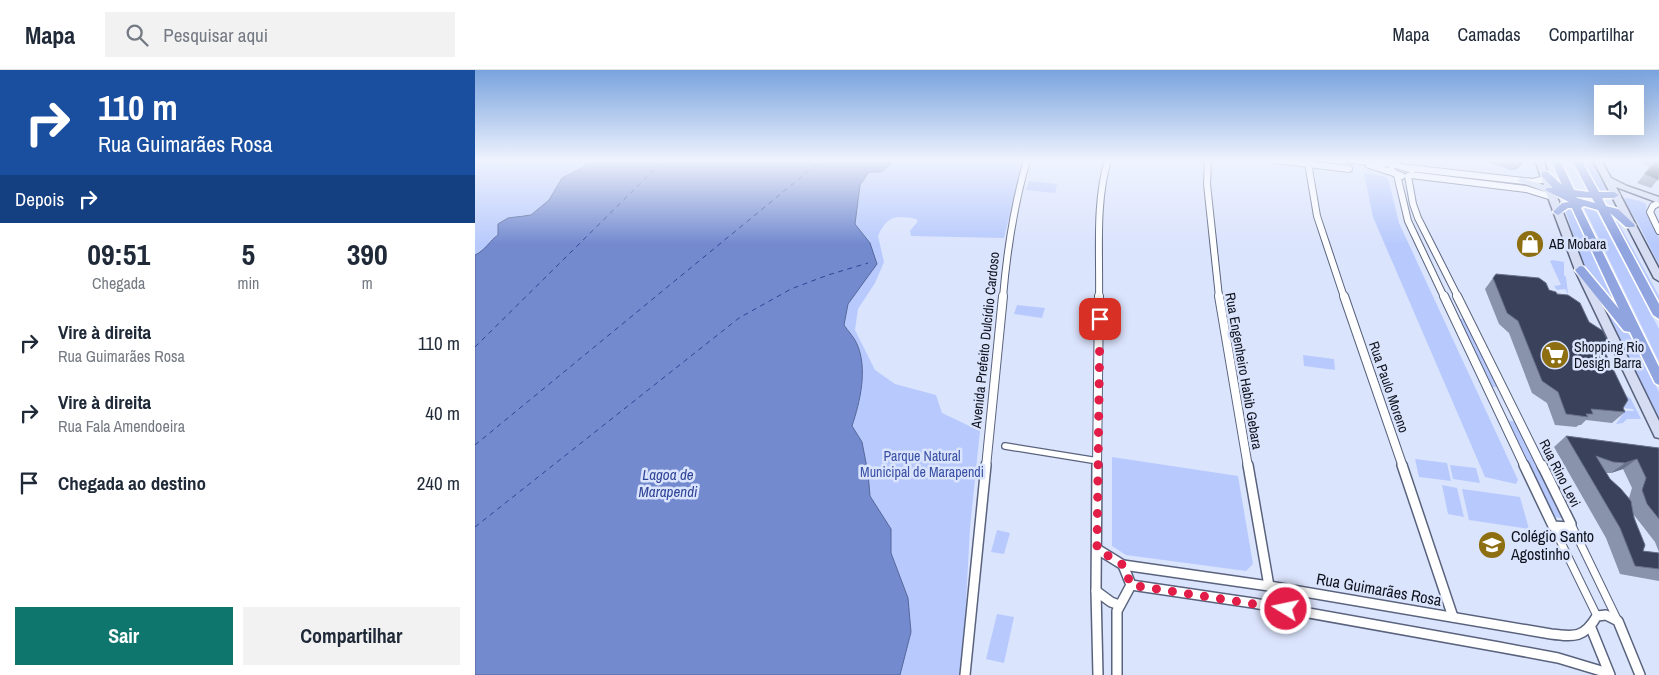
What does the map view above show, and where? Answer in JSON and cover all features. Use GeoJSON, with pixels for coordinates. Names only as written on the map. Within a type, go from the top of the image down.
{"type":"FeatureCollection","features":[{"type":"Feature","properties":{"kind":"highway"},"geometry":{"type":"LineString","coordinates":[[1557,188],[1573,199]]}},
{"type":"Feature","properties":{"kind":"highway"},"geometry":{"type":"LineString","coordinates":[[1568,188],[1659,380]]}},
{"type":"Feature","properties":{"kind":"highway"},"geometry":{"type":"LineString","coordinates":[[1592,188],[1596,196],[1597,207],[1659,314]]}},
{"type":"Feature","properties":{"kind":"highway"},"geometry":{"type":"LineString","coordinates":[[1551,194],[1616,212],[1630,224]]}},
{"type":"Feature","properties":{"kind":"highway"},"geometry":{"type":"LineString","coordinates":[[1557,212],[1573,199],[1614,195]]}},
{"type":"Feature","properties":{"kind":"highway"},"geometry":{"type":"LineString","coordinates":[[1581,270],[1641,344]]}},
{"type":"Feature","properties":{"kind":"main road"},"geometry":{"type":"LineString","coordinates":[[1538,188],[1551,194]]}},
{"type":"Feature","properties":{"kind":"main road"},"geometry":{"type":"LineString","coordinates":[[1549,188],[1581,270],[1659,433]]}},
{"type":"Feature","properties":{"kind":"main road"},"geometry":{"type":"LineString","coordinates":[[1611,188],[1659,278]]}},
{"type":"Feature","properties":{"kind":"main road"},"geometry":{"type":"LineString","coordinates":[[1624,188],[1657,204]]}},
{"type":"Feature","properties":{"kind":"main road"},"geometry":{"type":"LineString","coordinates":[[1614,195],[1631,197],[1657,204]]}},
{"type":"Feature","properties":{"kind":"street","name":"Avenida Prefeito Dulcídio Cardoso"},"geometry":{"type":"LineString","coordinates":[[965,675],[1007,254],[1019,188]]}},
{"type":"Feature","properties":{"kind":"street"},"geometry":{"type":"LineString","coordinates":[[1098,675],[1096,591],[1100,219],[1103,188]]}},
{"type":"Feature","properties":{"kind":"street","name":"Rua Engenheiro Habib Gebara"},"geometry":{"type":"LineString","coordinates":[[1207,188],[1216,280],[1269,586]]}},
{"type":"Feature","properties":{"kind":"street","name":"Rua Paulo Moreno"},"geometry":{"type":"LineString","coordinates":[[1312,188],[1317,216],[1333,267],[1364,352],[1453,617]]}},
{"type":"Feature","properties":{"kind":"street","name":"Rua Rino Levi"},"geometry":{"type":"LineString","coordinates":[[1400,188],[1408,221],[1553,526],[1569,527],[1571,524],[1418,218],[1413,204],[1411,188]]}},
{"type":"Feature","properties":{"kind":"street"},"geometry":{"type":"LineString","coordinates":[[1521,188],[1551,194]]}},
{"type":"Feature","properties":{"kind":"street"},"geometry":{"type":"LineString","coordinates":[[1657,204],[1651,209],[1650,215],[1659,230]]}},
{"type":"Feature","properties":{"kind":"street"},"geometry":{"type":"LineString","coordinates":[[1488,390],[1502,389]]}},
{"type":"Feature","properties":{"kind":"street"},"geometry":{"type":"LineString","coordinates":[[1005,446],[1098,460]]}},
{"type":"Feature","properties":{"kind":"street"},"geometry":{"type":"LineString","coordinates":[[1571,524],[1618,621],[1639,675]]}},
{"type":"Feature","properties":{"kind":"street"},"geometry":{"type":"LineString","coordinates":[[1553,526],[1597,616]]}},
{"type":"Feature","properties":{"kind":"street","name":"Rua Guimarães Rosa"},"geometry":{"type":"LineString","coordinates":[[1097,549],[1123,565],[1269,586],[1573,637],[1584,635],[1591,628]]}},
{"type":"Feature","properties":{"kind":"street"},"geometry":{"type":"LineString","coordinates":[[1117,675],[1117,611],[1119,605],[1126,598],[1131,585],[1123,565]]}},
{"type":"Feature","properties":{"kind":"street"},"geometry":{"type":"LineString","coordinates":[[1131,585],[1262,605],[1499,647],[1558,658],[1609,674]]}},
{"type":"Feature","properties":{"kind":"street"},"geometry":{"type":"LineString","coordinates":[[1096,591],[1111,602],[1119,605]]}},
{"type":"Feature","properties":{"kind":"street"},"geometry":{"type":"LineString","coordinates":[[1597,616],[1606,615],[1618,621]]}},
{"type":"Feature","properties":{"kind":"street"},"geometry":{"type":"LineString","coordinates":[[1597,616],[1591,628],[1609,674]]}},
{"type":"Feature","properties":{"kind":"green space"},"geometry":{"type":"Polygon","coordinates":[[[475,188],[556,188],[549,200],[531,215],[521,215],[490,241],[485,250],[475,255],[475,188]]]}},
{"type":"Feature","properties":{"kind":"green space","name":"Parque Natural Municipal de Marapendi"},"geometry":{"type":"Polygon","coordinates":[[[859,188],[1016,188],[1004,238],[911,236],[910,231],[918,221],[916,219],[897,217],[888,221],[878,236],[884,262],[875,283],[858,309],[855,330],[875,370],[895,384],[936,395],[942,413],[980,431],[970,528],[962,675],[900,675],[911,632],[908,598],[891,553],[891,529],[870,496],[862,442],[852,426],[862,385],[862,364],[857,344],[844,325],[848,304],[874,268],[870,243],[855,224],[859,188]]]}},
{"type":"Feature","properties":{"kind":"green space"},"geometry":{"type":"Polygon","coordinates":[[[1027,188],[1056,188],[1055,193],[1026,190],[1027,188]]]}},
{"type":"Feature","properties":{"kind":"green space"},"geometry":{"type":"Polygon","coordinates":[[[1367,188],[1391,188],[1399,223],[1518,480],[1516,484],[1485,477],[1373,217],[1367,188]]]}},
{"type":"Feature","properties":{"kind":"green space"},"geometry":{"type":"Polygon","coordinates":[[[1599,188],[1606,188],[1608,192],[1601,193],[1599,188]]]}},
{"type":"Feature","properties":{"kind":"green space"},"geometry":{"type":"Polygon","coordinates":[[[1627,198],[1646,204],[1648,217],[1659,238],[1659,265],[1638,223],[1623,199],[1627,198]]]}},
{"type":"Feature","properties":{"kind":"green space"},"geometry":{"type":"Polygon","coordinates":[[[1566,207],[1573,208],[1625,318],[1590,279],[1565,210],[1566,207]]]}},
{"type":"Feature","properties":{"kind":"green space"},"geometry":{"type":"Polygon","coordinates":[[[1584,208],[1595,209],[1659,329],[1659,362],[1584,208]]]}},
{"type":"Feature","properties":{"kind":"green space"},"geometry":{"type":"Polygon","coordinates":[[[1607,212],[1615,217],[1659,296],[1659,308],[1607,212]]]}},
{"type":"Feature","properties":{"kind":"green space"},"geometry":{"type":"Polygon","coordinates":[[[1550,261],[1564,262],[1564,275],[1566,277],[1568,294],[1565,289],[1557,290],[1554,286],[1561,285],[1550,261]]]}},
{"type":"Feature","properties":{"kind":"green space"},"geometry":{"type":"Polygon","coordinates":[[[1592,290],[1630,335],[1659,392],[1659,418],[1592,290]]]}},
{"type":"Feature","properties":{"kind":"green space"},"geometry":{"type":"Polygon","coordinates":[[[1017,305],[1045,308],[1042,318],[1014,314],[1017,305]]]}},
{"type":"Feature","properties":{"kind":"green space"},"geometry":{"type":"Polygon","coordinates":[[[1456,319],[1465,319],[1498,387],[1489,387],[1456,319]]]}},
{"type":"Feature","properties":{"kind":"green space"},"geometry":{"type":"Polygon","coordinates":[[[1303,355],[1334,359],[1335,370],[1304,366],[1303,355]]]}},
{"type":"Feature","properties":{"kind":"green space"},"geometry":{"type":"Polygon","coordinates":[[[1622,392],[1631,399],[1641,419],[1627,419],[1623,423],[1616,424],[1625,411],[1634,411],[1633,409],[1623,408],[1616,393],[1622,392]]]}},
{"type":"Feature","properties":{"kind":"green space"},"geometry":{"type":"Polygon","coordinates":[[[1507,420],[1516,422],[1561,513],[1561,518],[1553,517],[1507,420]]]}},
{"type":"Feature","properties":{"kind":"green space"},"geometry":{"type":"Polygon","coordinates":[[[1112,457],[1238,476],[1253,564],[1246,571],[1126,555],[1112,546],[1112,457]]]}},
{"type":"Feature","properties":{"kind":"green space"},"geometry":{"type":"Polygon","coordinates":[[[1415,459],[1447,463],[1451,481],[1419,477],[1415,459]]]}},
{"type":"Feature","properties":{"kind":"green space"},"geometry":{"type":"Polygon","coordinates":[[[1450,465],[1476,468],[1480,483],[1453,479],[1450,465]]]}},
{"type":"Feature","properties":{"kind":"green space"},"geometry":{"type":"Polygon","coordinates":[[[1442,485],[1457,488],[1464,517],[1448,514],[1442,485]]]}},
{"type":"Feature","properties":{"kind":"green space"},"geometry":{"type":"Polygon","coordinates":[[[1462,489],[1520,497],[1529,529],[1469,520],[1462,489]]]}},
{"type":"Feature","properties":{"kind":"green space"},"geometry":{"type":"Polygon","coordinates":[[[997,530],[1010,533],[1004,554],[991,552],[997,530]]]}},
{"type":"Feature","properties":{"kind":"green space"},"geometry":{"type":"Polygon","coordinates":[[[997,614],[1014,617],[1004,663],[986,659],[997,614]]]}},
{"type":"Feature","properties":{"kind":"water","name":"Lagoa de Marapendi"},"geometry":{"type":"Polygon","coordinates":[[[556,188],[860,188],[855,224],[870,243],[877,264],[848,304],[844,325],[857,344],[862,364],[862,385],[852,426],[862,442],[870,496],[891,529],[891,553],[908,598],[911,632],[900,675],[475,675],[475,255],[482,251],[498,235],[498,224],[508,218],[531,215],[549,200],[556,188]]]}},
{"type":"Feature","properties":{"kind":"building","name":"Shopping Rio Design Barra"},"geometry":{"type":"Polygon","coordinates":[[[1496,274],[1539,278],[1546,283],[1549,290],[1557,294],[1568,295],[1580,303],[1589,322],[1603,331],[1607,339],[1602,346],[1628,400],[1623,408],[1625,412],[1591,409],[1593,414],[1586,414],[1588,417],[1566,414],[1558,392],[1542,381],[1518,321],[1507,313],[1493,278],[1496,274]]]}},
{"type":"Feature","properties":{"kind":"building"},"geometry":{"type":"Polygon","coordinates":[[[1566,436],[1659,448],[1659,519],[1647,504],[1642,490],[1646,478],[1637,459],[1625,463],[1613,462],[1596,456],[1610,479],[1631,501],[1634,518],[1645,545],[1643,551],[1659,553],[1659,569],[1635,566],[1620,528],[1566,436]]]}},
{"type":"Feature","properties":{"kind":"ferry route"},"geometry":{"type":"LineString","coordinates":[[475,347],[635,188]]}},
{"type":"Feature","properties":{"kind":"ferry route"},"geometry":{"type":"LineString","coordinates":[[475,445],[788,188]]}},
{"type":"Feature","properties":{"kind":"ferry route"},"geometry":{"type":"LineString","coordinates":[[475,527],[739,318],[791,289],[868,263]]}},
{"type":"Feature","properties":{"kind":"place","name":"AB Mobara"},"geometry":{"type":"Point","coordinates":[1530,244]}},
{"type":"Feature","properties":{"kind":"place","name":"Shopping Rio Design Barra"},"geometry":{"type":"Point","coordinates":[1555,355]}},
{"type":"Feature","properties":{"kind":"place","name":"Colégio Santo Agostinho"},"geometry":{"type":"Point","coordinates":[1492,545]}},
{"type":"Feature","properties":{"kind":"route"},"geometry":{"type":"LineString","coordinates":[[1100,319],[1097,549],[1123,565],[1131,585],[1286,609]]}}]}
